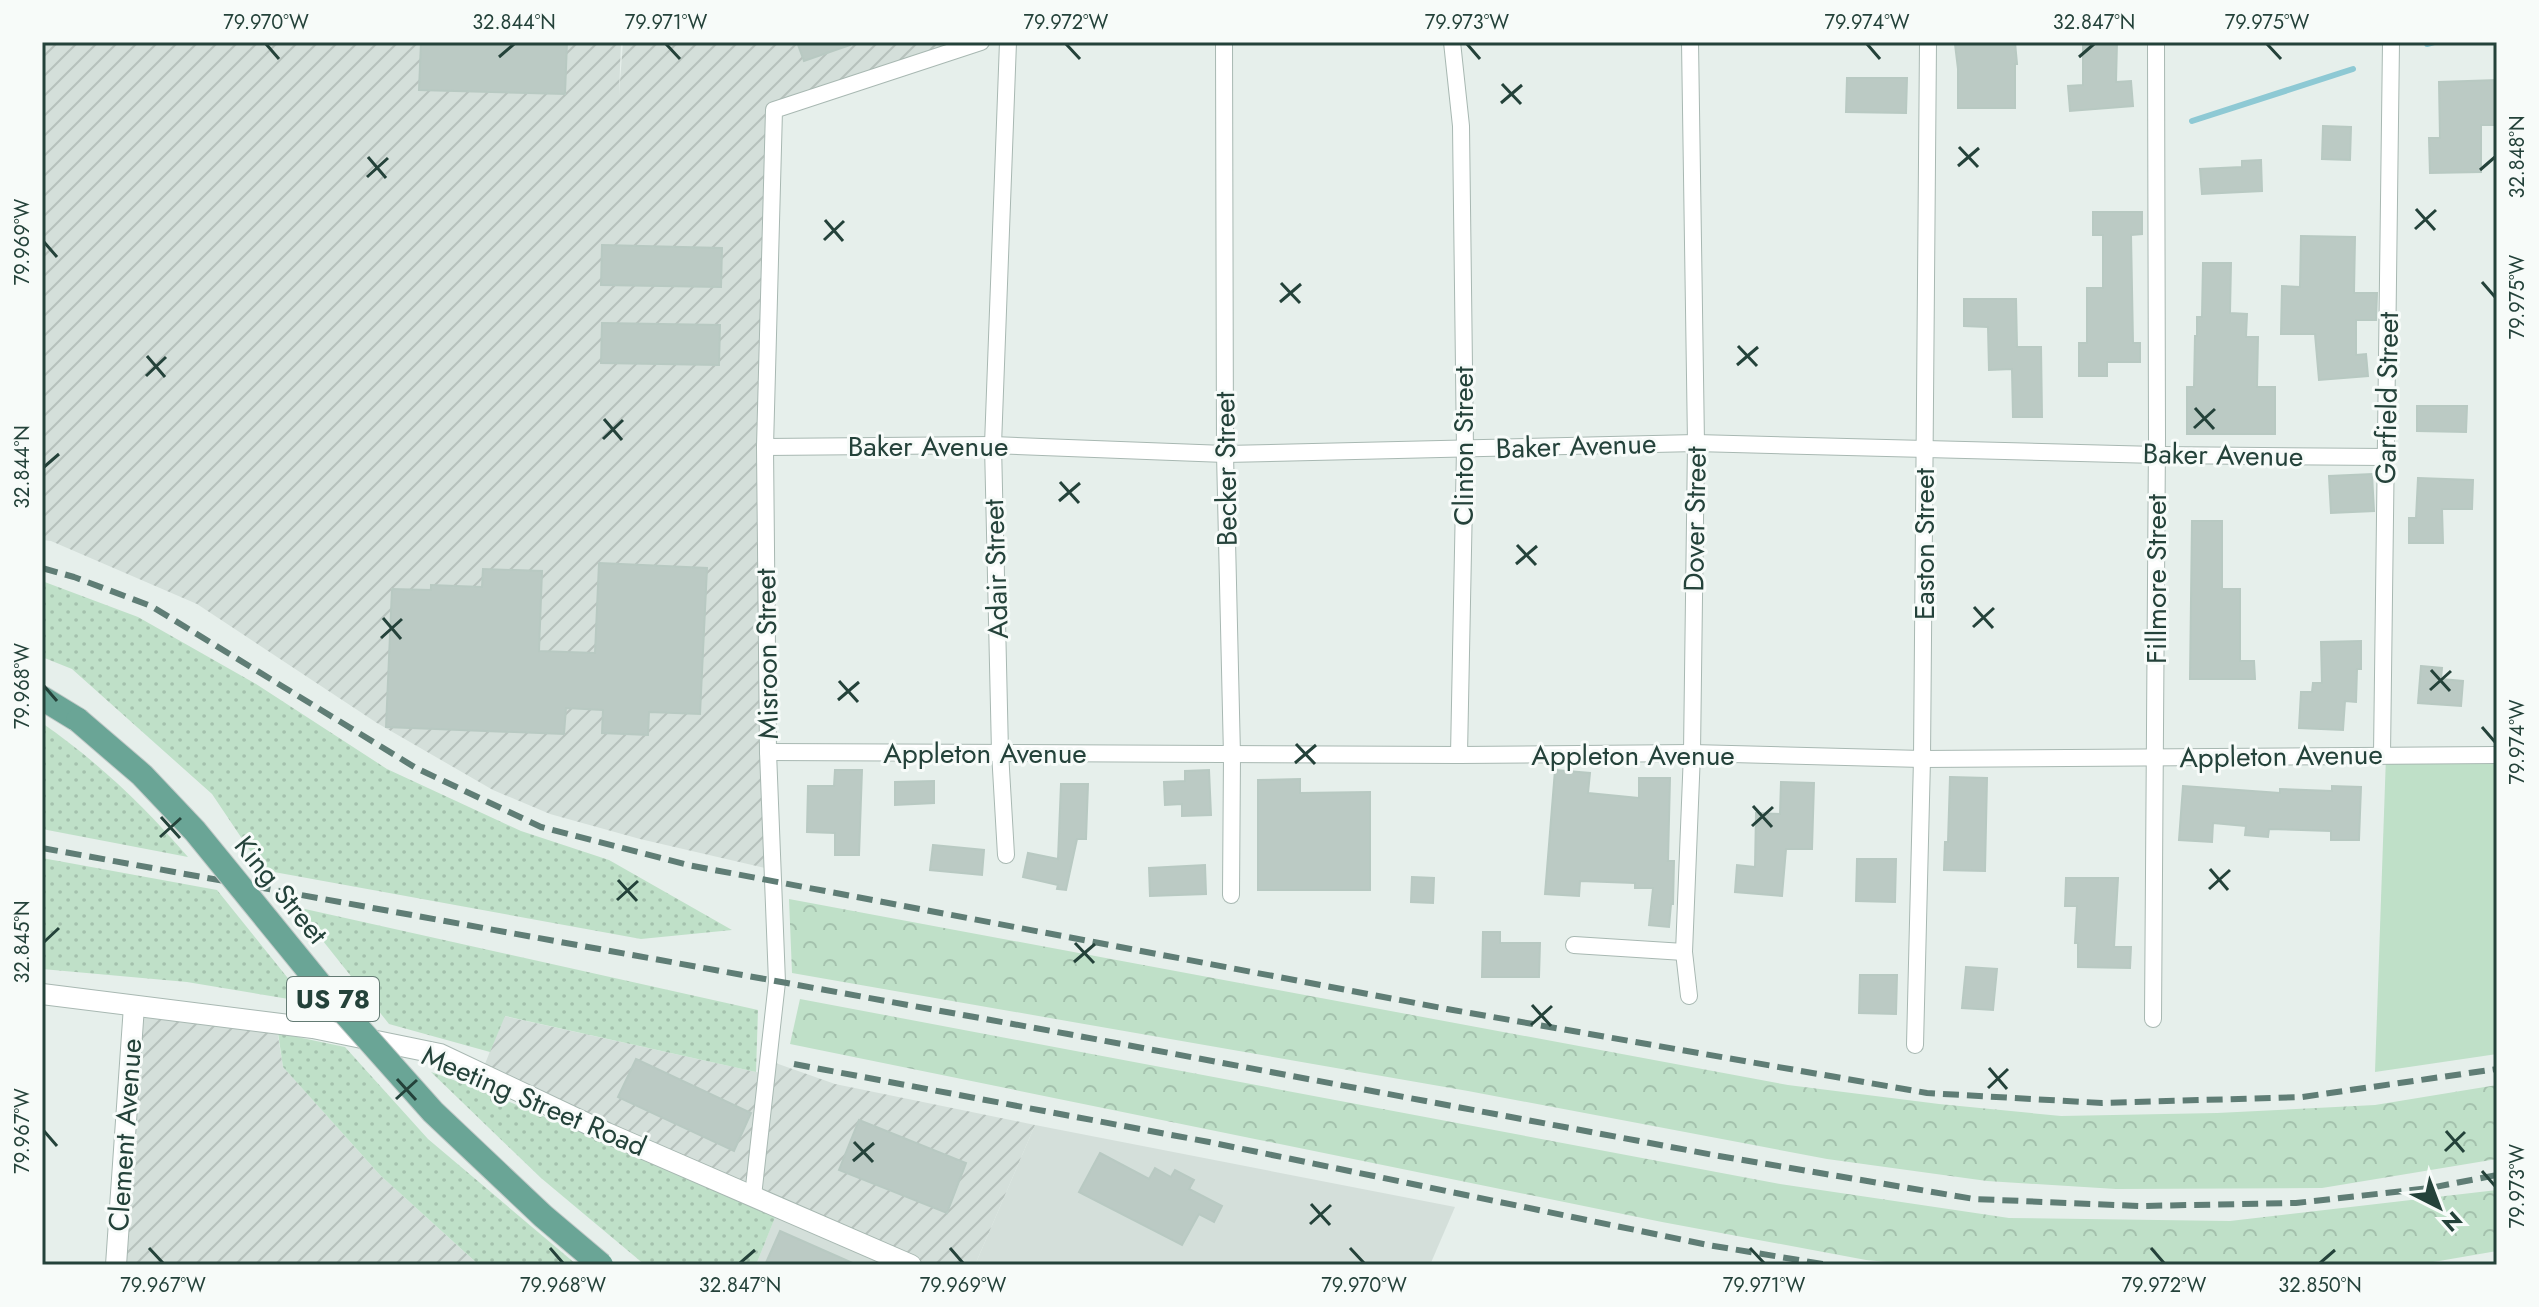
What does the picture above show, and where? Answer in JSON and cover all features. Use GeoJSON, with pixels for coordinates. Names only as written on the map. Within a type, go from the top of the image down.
{"type":"FeatureCollection","features":[{"type":"Feature","properties":{"kind":"main road","name":"King Street"},"geometry":{"type":"LineString","coordinates":[[42,698],[78,720],[142,775],[195,831],[327,993],[433,1112],[543,1216],[601,1265]]}},
{"type":"Feature","properties":{"kind":"street","name":"Misroon Street"},"geometry":{"type":"LineString","coordinates":[[753,1196],[777,982],[768,752],[765,447],[774,110],[981,42]]}},
{"type":"Feature","properties":{"kind":"street","name":"Adair Street"},"geometry":{"type":"LineString","coordinates":[[1006,855],[1000,752],[993,445],[1008,42]]}},
{"type":"Feature","properties":{"kind":"street","name":"Becker Street"},"geometry":{"type":"LineString","coordinates":[[1224,42],[1231,895]]}},
{"type":"Feature","properties":{"kind":"street","name":"Clinton Street"},"geometry":{"type":"LineString","coordinates":[[1452,42],[1461,126],[1465,449],[1459,755]]}},
{"type":"Feature","properties":{"kind":"street","name":"Dover Street"},"geometry":{"type":"LineString","coordinates":[[1689,996],[1684,952],[1692,753],[1696,443],[1690,42]]}},
{"type":"Feature","properties":{"kind":"street","name":"Easton Street"},"geometry":{"type":"LineString","coordinates":[[1915,1045],[1922,759],[1928,42]]}},
{"type":"Feature","properties":{"kind":"street","name":"Fillmore Street"},"geometry":{"type":"LineString","coordinates":[[2153,1019],[2156,42]]}},
{"type":"Feature","properties":{"kind":"street","name":"Garfield Street"},"geometry":{"type":"LineString","coordinates":[[2382,755],[2391,42]]}},
{"type":"Feature","properties":{"kind":"street","name":"Baker Avenue"},"geometry":{"type":"LineString","coordinates":[[765,447],[993,445],[1225,454],[1696,443],[2157,455],[2386,457]]}},
{"type":"Feature","properties":{"kind":"street","name":"Appleton Avenue"},"geometry":{"type":"LineString","coordinates":[[768,752],[1232,755],[1692,753],[1922,759],[2497,755]]}},
{"type":"Feature","properties":{"kind":"street"},"geometry":{"type":"LineString","coordinates":[[1574,945],[1684,952]]}},
{"type":"Feature","properties":{"kind":"street","name":"Meeting Street Road"},"geometry":{"type":"LineString","coordinates":[[42,994],[313,1028],[440,1054],[607,1133],[911,1265]]}},
{"type":"Feature","properties":{"kind":"street","name":"Clement Avenue"},"geometry":{"type":"LineString","coordinates":[[116,1265],[134,1006]]}},
{"type":"Feature","properties":{"kind":"shaded area"},"geometry":{"type":"Polygon","coordinates":[[[42,42],[621,42],[619,95],[623,42],[981,42],[774,110],[769,869],[550,814],[493,790],[377,723],[197,604],[51,541],[42,540],[42,42]]]}},
{"type":"Feature","properties":{"kind":"shaded area"},"geometry":{"type":"Polygon","coordinates":[[[134,1006],[276,1024],[283,1067],[380,1175],[479,1265],[116,1265],[134,1006]]]}},
{"type":"Feature","properties":{"kind":"shaded area"},"geometry":{"type":"Polygon","coordinates":[[[504,1016],[765,1074],[767,1060],[835,1084],[1035,1125],[975,1265],[911,1265],[481,1074],[504,1016]]]}},
{"type":"Feature","properties":{"kind":"shaded area"},"geometry":{"type":"Polygon","coordinates":[[[1035,1125],[1455,1207],[1430,1265],[975,1265],[1035,1125]]]}},
{"type":"Feature","properties":{"kind":"shaded area"},"geometry":{"type":"Polygon","coordinates":[[[779,1207],[911,1265],[756,1265],[779,1207]]]}},
{"type":"Feature","properties":{"kind":"green space"},"geometry":{"type":"Polygon","coordinates":[[[42,581],[138,617],[256,684],[387,769],[521,831],[609,860],[732,930],[641,939],[263,870],[212,794],[72,669],[42,657],[42,581]]]}},
{"type":"Feature","properties":{"kind":"green space"},"geometry":{"type":"Polygon","coordinates":[[[42,723],[119,785],[188,857],[42,829],[42,723]]]}},
{"type":"Feature","properties":{"kind":"green space"},"geometry":{"type":"Polygon","coordinates":[[[2386,756],[2497,756],[2497,1054],[2375,1072],[2386,756]]]}},
{"type":"Feature","properties":{"kind":"green space"},"geometry":{"type":"Polygon","coordinates":[[[42,858],[217,890],[307,1002],[187,982],[42,969],[42,858]]]}},
{"type":"Feature","properties":{"kind":"green space"},"geometry":{"type":"Polygon","coordinates":[[[789,899],[1788,1085],[1939,1104],[2061,1116],[2217,1113],[2375,1105],[2497,1085],[2497,1159],[2322,1188],[2116,1189],[1987,1181],[1827,1159],[1468,1091],[792,973],[789,899]]]}},
{"type":"Feature","properties":{"kind":"green space"},"geometry":{"type":"Polygon","coordinates":[[[296,907],[758,1010],[756,1072],[505,1016],[490,1052],[389,1024],[296,907]]]}},
{"type":"Feature","properties":{"kind":"green space"},"geometry":{"type":"Polygon","coordinates":[[[800,999],[1780,1184],[2009,1218],[2230,1221],[2497,1190],[2497,1251],[2416,1265],[1917,1265],[1866,1260],[1662,1222],[790,1044],[800,999]]]}},
{"type":"Feature","properties":{"kind":"green space"},"geometry":{"type":"Polygon","coordinates":[[[278,1033],[345,1047],[428,1139],[577,1265],[479,1265],[380,1175],[283,1067],[278,1033]]]}},
{"type":"Feature","properties":{"kind":"green space"},"geometry":{"type":"Polygon","coordinates":[[[431,1072],[479,1089],[776,1215],[756,1265],[645,1265],[541,1178],[431,1072]]]}},
{"type":"Feature","properties":{"kind":"building"},"geometry":{"type":"Polygon","coordinates":[[[421,42],[567,42],[565,94],[419,90],[421,42]]]}},
{"type":"Feature","properties":{"kind":"building"},"geometry":{"type":"Polygon","coordinates":[[[797,42],[850,42],[850,45],[804,61],[797,42]]]}},
{"type":"Feature","properties":{"kind":"building"},"geometry":{"type":"Polygon","coordinates":[[[2015,42],[2015,108],[1958,108],[1955,44],[2015,42]]]}},
{"type":"Feature","properties":{"kind":"building"},"geometry":{"type":"Polygon","coordinates":[[[2083,42],[2117,42],[2116,82],[2131,81],[2133,106],[2070,111],[2068,86],[2083,85],[2083,42]]]}},
{"type":"Feature","properties":{"kind":"building"},"geometry":{"type":"Polygon","coordinates":[[[1847,78],[1907,78],[1906,113],[1846,112],[1847,78]]]}},
{"type":"Feature","properties":{"kind":"building"},"geometry":{"type":"Polygon","coordinates":[[[2497,80],[2497,125],[2481,125],[2481,172],[2430,173],[2429,138],[2440,138],[2439,82],[2497,80]]]}},
{"type":"Feature","properties":{"kind":"building"},"geometry":{"type":"Polygon","coordinates":[[[2323,126],[2351,127],[2350,160],[2322,159],[2323,126]]]}},
{"type":"Feature","properties":{"kind":"building"},"geometry":{"type":"Polygon","coordinates":[[[2261,160],[2262,191],[2202,194],[2200,169],[2242,167],[2242,161],[2261,160]]]}},
{"type":"Feature","properties":{"kind":"building"},"geometry":{"type":"Polygon","coordinates":[[[2093,212],[2142,212],[2142,234],[2131,235],[2133,343],[2140,343],[2140,362],[2107,362],[2107,376],[2079,376],[2079,343],[2087,343],[2087,288],[2103,288],[2103,235],[2093,235],[2093,212]]]}},
{"type":"Feature","properties":{"kind":"building"},"geometry":{"type":"Polygon","coordinates":[[[2301,236],[2355,237],[2354,293],[2377,293],[2376,320],[2356,320],[2356,355],[2366,354],[2368,376],[2319,380],[2315,334],[2281,334],[2282,286],[2300,287],[2301,236]]]}},
{"type":"Feature","properties":{"kind":"building"},"geometry":{"type":"Polygon","coordinates":[[[602,245],[722,248],[721,287],[601,285],[602,245]]]}},
{"type":"Feature","properties":{"kind":"building"},"geometry":{"type":"Polygon","coordinates":[[[2203,263],[2231,263],[2230,313],[2247,314],[2246,337],[2258,337],[2257,387],[2275,387],[2275,434],[2187,434],[2187,387],[2194,387],[2197,317],[2202,317],[2203,263]]]}},
{"type":"Feature","properties":{"kind":"building"},"geometry":{"type":"Polygon","coordinates":[[[1964,299],[2016,299],[2017,347],[2041,347],[2042,417],[2013,417],[2012,369],[1989,370],[1988,327],[1964,326],[1964,299]]]}},
{"type":"Feature","properties":{"kind":"building"},"geometry":{"type":"Polygon","coordinates":[[[602,323],[720,325],[719,365],[601,363],[602,323]]]}},
{"type":"Feature","properties":{"kind":"building"},"geometry":{"type":"Polygon","coordinates":[[[2417,406],[2467,406],[2466,432],[2417,431],[2417,406]]]}},
{"type":"Feature","properties":{"kind":"building"},"geometry":{"type":"Polygon","coordinates":[[[2372,474],[2374,511],[2331,513],[2329,476],[2372,474]]]}},
{"type":"Feature","properties":{"kind":"building"},"geometry":{"type":"Polygon","coordinates":[[[2418,478],[2473,480],[2472,509],[2442,509],[2443,543],[2409,543],[2409,518],[2416,518],[2418,478]]]}},
{"type":"Feature","properties":{"kind":"building"},"geometry":{"type":"Polygon","coordinates":[[[2192,521],[2222,521],[2222,589],[2240,589],[2240,661],[2254,661],[2255,679],[2190,679],[2192,521]]]}},
{"type":"Feature","properties":{"kind":"building"},"geometry":{"type":"Polygon","coordinates":[[[599,563],[707,568],[700,714],[649,712],[648,735],[602,733],[603,710],[566,708],[564,734],[386,727],[392,589],[431,590],[431,585],[482,587],[483,569],[542,571],[539,651],[595,653],[599,563]]]}},
{"type":"Feature","properties":{"kind":"building"},"geometry":{"type":"Polygon","coordinates":[[[2361,641],[2356,702],[2345,701],[2343,730],[2299,728],[2301,692],[2312,692],[2313,683],[2322,683],[2321,642],[2361,641]]]}},
{"type":"Feature","properties":{"kind":"building"},"geometry":{"type":"Polygon","coordinates":[[[2421,666],[2442,668],[2441,679],[2463,681],[2461,706],[2418,703],[2421,666]]]}},
{"type":"Feature","properties":{"kind":"building"},"geometry":{"type":"Polygon","coordinates":[[[835,770],[862,770],[859,855],[835,855],[835,833],[807,832],[808,786],[834,786],[835,770]]]}},
{"type":"Feature","properties":{"kind":"building"},"geometry":{"type":"Polygon","coordinates":[[[1209,770],[1211,815],[1182,816],[1182,804],[1165,805],[1164,782],[1185,781],[1185,771],[1209,770]]]}},
{"type":"Feature","properties":{"kind":"building"},"geometry":{"type":"Polygon","coordinates":[[[1555,770],[1590,773],[1588,793],[1639,798],[1639,778],[1670,778],[1668,861],[1674,861],[1669,927],[1649,925],[1653,888],[1635,888],[1635,883],[1580,881],[1579,896],[1545,894],[1555,770]]]}},
{"type":"Feature","properties":{"kind":"building"},"geometry":{"type":"Polygon","coordinates":[[[1950,777],[1987,778],[1985,871],[1944,870],[1950,777]]]}},
{"type":"Feature","properties":{"kind":"building"},"geometry":{"type":"Polygon","coordinates":[[[1300,779],[1300,793],[1370,792],[1370,890],[1258,890],[1258,780],[1300,779]]]}},
{"type":"Feature","properties":{"kind":"building"},"geometry":{"type":"Polygon","coordinates":[[[934,781],[934,803],[895,805],[895,782],[934,781]]]}},
{"type":"Feature","properties":{"kind":"building"},"geometry":{"type":"Polygon","coordinates":[[[1781,782],[1814,783],[1812,849],[1786,849],[1782,896],[1735,892],[1737,865],[1755,867],[1756,813],[1780,814],[1781,782]]]}},
{"type":"Feature","properties":{"kind":"building"},"geometry":{"type":"Polygon","coordinates":[[[1061,784],[1088,784],[1086,839],[1077,839],[1066,890],[1057,889],[1058,885],[1023,877],[1028,853],[1058,859],[1061,784]]]}},
{"type":"Feature","properties":{"kind":"building"},"geometry":{"type":"Polygon","coordinates":[[[2183,786],[2280,793],[2280,789],[2332,791],[2332,786],[2361,787],[2359,840],[2331,840],[2331,831],[2269,829],[2268,837],[2245,835],[2246,826],[2213,823],[2212,842],[2179,840],[2183,786]]]}},
{"type":"Feature","properties":{"kind":"building"},"geometry":{"type":"Polygon","coordinates":[[[933,845],[984,850],[982,875],[930,870],[933,845]]]}},
{"type":"Feature","properties":{"kind":"building"},"geometry":{"type":"Polygon","coordinates":[[[1857,859],[1896,859],[1895,902],[1856,901],[1857,859]]]}},
{"type":"Feature","properties":{"kind":"building"},"geometry":{"type":"Polygon","coordinates":[[[1205,865],[1206,894],[1150,896],[1149,868],[1205,865]]]}},
{"type":"Feature","properties":{"kind":"building"},"geometry":{"type":"Polygon","coordinates":[[[1412,877],[1434,878],[1433,903],[1411,902],[1412,877]]]}},
{"type":"Feature","properties":{"kind":"building"},"geometry":{"type":"Polygon","coordinates":[[[2066,878],[2118,878],[2114,947],[2131,947],[2130,968],[2078,967],[2078,943],[2075,943],[2077,906],[2065,906],[2066,878]]]}},
{"type":"Feature","properties":{"kind":"building"},"geometry":{"type":"Polygon","coordinates":[[[1483,932],[1500,932],[1500,943],[1540,943],[1539,977],[1482,977],[1483,932]]]}},
{"type":"Feature","properties":{"kind":"building"},"geometry":{"type":"Polygon","coordinates":[[[1966,967],[1997,969],[1993,1010],[1962,1008],[1966,967]]]}},
{"type":"Feature","properties":{"kind":"building"},"geometry":{"type":"Polygon","coordinates":[[[1860,975],[1897,975],[1896,1014],[1859,1013],[1860,975]]]}},
{"type":"Feature","properties":{"kind":"building"},"geometry":{"type":"Polygon","coordinates":[[[636,1059],[751,1113],[734,1151],[618,1097],[636,1059]]]}},
{"type":"Feature","properties":{"kind":"building"},"geometry":{"type":"Polygon","coordinates":[[[859,1120],[966,1163],[947,1213],[839,1170],[859,1120]]]}},
{"type":"Feature","properties":{"kind":"building"},"geometry":{"type":"Polygon","coordinates":[[[1100,1153],[1149,1179],[1155,1168],[1171,1177],[1175,1170],[1194,1180],[1189,1189],[1222,1206],[1214,1222],[1199,1214],[1182,1245],[1079,1192],[1100,1153]]]}},
{"type":"Feature","properties":{"kind":"building"},"geometry":{"type":"Polygon","coordinates":[[[780,1231],[857,1265],[765,1265],[780,1231]]]}},
{"type":"Feature","properties":{"kind":"waterway"},"geometry":{"type":"LineString","coordinates":[[2427,44],[2434,42]]}},
{"type":"Feature","properties":{"kind":"waterway"},"geometry":{"type":"LineString","coordinates":[[2192,121],[2353,69]]}},
{"type":"Feature","properties":{"kind":"railway"},"geometry":{"type":"LineString","coordinates":[[42,568],[151,606],[416,768],[541,827],[688,865],[1447,1009],[1927,1093],[2102,1103],[2302,1097],[2497,1069]]}},
{"type":"Feature","properties":{"kind":"railway"},"geometry":{"type":"LineString","coordinates":[[42,848],[1719,1156],[1974,1199],[2140,1206],[2296,1203],[2430,1188],[2497,1175]]}},
{"type":"Feature","properties":{"kind":"railway"},"geometry":{"type":"LineString","coordinates":[[794,1064],[1209,1142],[1708,1245],[1829,1265]]}}]}
